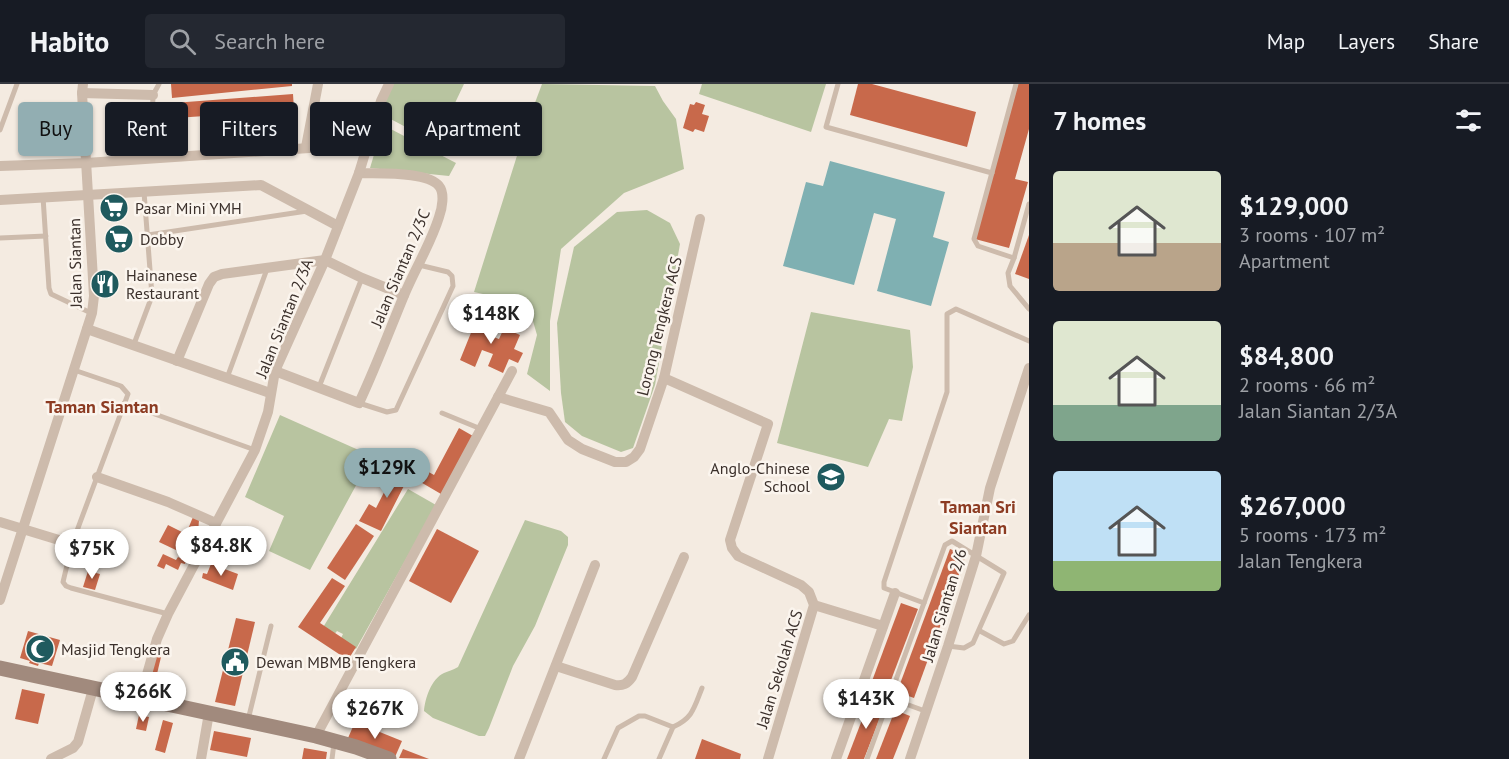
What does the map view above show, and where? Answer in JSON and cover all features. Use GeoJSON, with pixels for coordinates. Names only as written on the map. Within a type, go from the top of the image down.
{"type":"FeatureCollection","features":[{"type":"Feature","properties":{"kind":"main road"},"geometry":{"type":"LineString","coordinates":[[0,668],[334,740],[388,759]]}},
{"type":"Feature","properties":{"kind":"street"},"geometry":{"type":"LineString","coordinates":[[306,147],[318,84]]}},
{"type":"Feature","properties":{"kind":"street","name":"Jalan Siantan 2/3A"},"geometry":{"type":"LineString","coordinates":[[381,102],[389,84]]}},
{"type":"Feature","properties":{"kind":"street"},"geometry":{"type":"LineString","coordinates":[[82,89],[153,95]]}},
{"type":"Feature","properties":{"kind":"street","name":"Jalan Siantan"},"geometry":{"type":"LineString","coordinates":[[0,600],[92,314],[94,296],[82,89]]}},
{"type":"Feature","properties":{"kind":"street"},"geometry":{"type":"LineString","coordinates":[[0,166],[151,159],[310,147]]}},
{"type":"Feature","properties":{"kind":"street","name":"Jalan Siantan 2/3A"},"geometry":{"type":"LineString","coordinates":[[140,699],[157,639],[168,614],[255,450],[268,412],[275,371],[324,260],[365,156]]}},
{"type":"Feature","properties":{"kind":"street","name":"Jalan Siantan 2/3C"},"geometry":{"type":"LineString","coordinates":[[358,403],[440,215],[441,190],[438,184],[423,177],[359,174]]}},
{"type":"Feature","properties":{"kind":"street"},"geometry":{"type":"LineString","coordinates":[[0,200],[261,185],[338,226]]}},
{"type":"Feature","properties":{"kind":"street","name":"Lorong Tengkera ACS"},"geometry":{"type":"LineString","coordinates":[[498,397],[549,412],[568,440],[582,449],[615,462],[626,462],[634,457],[640,449],[664,378],[700,219]]}},
{"type":"Feature","properties":{"kind":"street"},"geometry":{"type":"LineString","coordinates":[[177,362],[209,284],[214,277],[222,274],[324,260],[404,295]]}},
{"type":"Feature","properties":{"kind":"street"},"geometry":{"type":"LineString","coordinates":[[87,329],[270,393]]}},
{"type":"Feature","properties":{"kind":"street","name":"Jalan Siantan 2/6"},"geometry":{"type":"LineString","coordinates":[[910,759],[976,556],[990,488],[1026,391],[1029,368]]}},
{"type":"Feature","properties":{"kind":"street"},"geometry":{"type":"LineString","coordinates":[[275,371],[358,403]]}},
{"type":"Feature","properties":{"kind":"street"},"geometry":{"type":"LineString","coordinates":[[316,736],[512,371]]}},
{"type":"Feature","properties":{"kind":"street","name":"Jalan Sekolah ACS"},"geometry":{"type":"LineString","coordinates":[[664,378],[768,424],[730,540],[732,548],[738,556],[801,585],[809,592],[814,605],[768,759]]}},
{"type":"Feature","properties":{"kind":"street"},"geometry":{"type":"LineString","coordinates":[[97,477],[168,502],[216,523]]}},
{"type":"Feature","properties":{"kind":"street"},"geometry":{"type":"LineString","coordinates":[[0,522],[72,544]]}},
{"type":"Feature","properties":{"kind":"street"},"geometry":{"type":"LineString","coordinates":[[556,666],[615,685],[622,686],[628,683],[684,557]]}},
{"type":"Feature","properties":{"kind":"street"},"geometry":{"type":"LineString","coordinates":[[519,759],[595,565]]}},
{"type":"Feature","properties":{"kind":"street"},"geometry":{"type":"LineString","coordinates":[[836,759],[895,593]]}},
{"type":"Feature","properties":{"kind":"street"},"geometry":{"type":"LineString","coordinates":[[814,605],[883,626]]}},
{"type":"Feature","properties":{"kind":"street"},"geometry":{"type":"LineString","coordinates":[[51,759],[73,748],[78,742],[93,689]]}},
{"type":"Feature","properties":{"kind":"street"},"geometry":{"type":"LineString","coordinates":[[201,759],[209,713]]}},
{"type":"Feature","properties":{"kind":"lane"},"geometry":{"type":"LineString","coordinates":[[0,130],[17,84]]}},
{"type":"Feature","properties":{"kind":"lane"},"geometry":{"type":"LineString","coordinates":[[151,159],[153,95],[159,84]]}},
{"type":"Feature","properties":{"kind":"lane"},"geometry":{"type":"LineString","coordinates":[[838,84],[826,127],[992,174]]}},
{"type":"Feature","properties":{"kind":"lane"},"geometry":{"type":"LineString","coordinates":[[1014,258],[978,246],[974,238],[1016,84]]}},
{"type":"Feature","properties":{"kind":"lane"},"geometry":{"type":"LineString","coordinates":[[133,346],[152,296],[144,191]]}},
{"type":"Feature","properties":{"kind":"lane"},"geometry":{"type":"LineString","coordinates":[[43,197],[51,294],[92,314]]}},
{"type":"Feature","properties":{"kind":"lane"},"geometry":{"type":"LineString","coordinates":[[1029,204],[1008,273],[1010,286],[1029,309]]}},
{"type":"Feature","properties":{"kind":"lane"},"geometry":{"type":"LineString","coordinates":[[147,235],[309,211]]}},
{"type":"Feature","properties":{"kind":"lane"},"geometry":{"type":"LineString","coordinates":[[0,238],[46,236]]}},
{"type":"Feature","properties":{"kind":"lane"},"geometry":{"type":"LineString","coordinates":[[358,403],[387,412],[396,410],[453,286],[452,276],[448,272],[418,264]]}},
{"type":"Feature","properties":{"kind":"lane"},"geometry":{"type":"LineString","coordinates":[[227,379],[267,267]]}},
{"type":"Feature","properties":{"kind":"lane"},"geometry":{"type":"LineString","coordinates":[[319,389],[362,278]]}},
{"type":"Feature","properties":{"kind":"lane"},"geometry":{"type":"LineString","coordinates":[[924,603],[884,588],[884,575],[947,392],[947,314],[956,309],[1029,341]]}},
{"type":"Feature","properties":{"kind":"lane"},"geometry":{"type":"LineString","coordinates":[[74,369],[121,386],[128,394],[72,544],[63,582],[66,586],[168,614]]}},
{"type":"Feature","properties":{"kind":"lane"},"geometry":{"type":"LineString","coordinates":[[124,403],[255,450]]}},
{"type":"Feature","properties":{"kind":"lane"},"geometry":{"type":"LineString","coordinates":[[442,413],[481,429]]}},
{"type":"Feature","properties":{"kind":"lane"},"geometry":{"type":"LineString","coordinates":[[867,759],[948,542],[956,542],[1004,573],[973,643],[964,648],[948,646]]}},
{"type":"Feature","properties":{"kind":"lane"},"geometry":{"type":"LineString","coordinates":[[980,631],[1004,644],[1012,641],[1029,615]]}},
{"type":"Feature","properties":{"kind":"lane"},"geometry":{"type":"LineString","coordinates":[[248,721],[271,626]]}},
{"type":"Feature","properties":{"kind":"lane"},"geometry":{"type":"LineString","coordinates":[[604,759],[618,728],[639,716],[645,716],[673,727],[686,722],[692,715],[702,688]]}},
{"type":"Feature","properties":{"kind":"lane"},"geometry":{"type":"LineString","coordinates":[[862,688],[926,711]]}},
{"type":"Feature","properties":{"kind":"lane"},"geometry":{"type":"LineString","coordinates":[[337,697],[365,707]]}},
{"type":"Feature","properties":{"kind":"lane"},"geometry":{"type":"LineString","coordinates":[[659,759],[673,727]]}},
{"type":"Feature","properties":{"kind":"lane"},"geometry":{"type":"LineString","coordinates":[[332,759],[334,740]]}},
{"type":"Feature","properties":{"kind":"green space"},"geometry":{"type":"Polygon","coordinates":[[[393,84],[464,84],[455,102],[404,102],[404,126],[392,120],[392,102],[385,102],[393,84]]]}},
{"type":"Feature","properties":{"kind":"green space"},"geometry":{"type":"Polygon","coordinates":[[[542,84],[655,86],[676,119],[684,169],[624,193],[561,249],[550,321],[550,391],[527,374],[537,335],[528,304],[474,292],[517,156],[542,156],[542,102],[535,102],[542,84]]]}},
{"type":"Feature","properties":{"kind":"green space"},"geometry":{"type":"Polygon","coordinates":[[[702,84],[826,84],[811,132],[699,94],[702,84]]]}},
{"type":"Feature","properties":{"kind":"green space"},"geometry":{"type":"Polygon","coordinates":[[[392,130],[404,136],[404,156],[443,156],[456,163],[449,176],[370,168],[374,156],[392,156],[392,130]]]}},
{"type":"Feature","properties":{"kind":"green space"},"geometry":{"type":"Polygon","coordinates":[[[647,210],[670,223],[680,244],[655,385],[633,448],[621,452],[582,436],[565,422],[557,323],[574,247],[617,212],[647,210]]]}},
{"type":"Feature","properties":{"kind":"green space"},"geometry":{"type":"Polygon","coordinates":[[[811,312],[910,330],[913,367],[902,421],[889,419],[868,467],[777,443],[811,312]]]}},
{"type":"Feature","properties":{"kind":"green space"},"geometry":{"type":"Polygon","coordinates":[[[280,415],[372,456],[310,570],[269,551],[284,516],[245,497],[280,415]]]}},
{"type":"Feature","properties":{"kind":"green space"},"geometry":{"type":"Polygon","coordinates":[[[408,489],[436,505],[356,649],[340,640],[343,634],[337,631],[333,636],[322,629],[408,489]]]}},
{"type":"Feature","properties":{"kind":"green space"},"geometry":{"type":"Polygon","coordinates":[[[525,520],[561,531],[568,537],[568,545],[535,626],[513,666],[489,728],[485,736],[479,736],[433,718],[424,711],[426,701],[439,676],[458,667],[525,520]]]}},
{"type":"Feature","properties":{"kind":"water"},"geometry":{"type":"Polygon","coordinates":[[[830,161],[945,192],[933,237],[949,242],[931,306],[877,291],[896,219],[874,213],[854,285],[783,266],[806,182],[823,186],[830,161]]]}},
{"type":"Feature","properties":{"kind":"building"},"geometry":{"type":"Polygon","coordinates":[[[171,84],[292,84],[292,86],[172,98],[171,84]]]}},
{"type":"Feature","properties":{"kind":"building"},"geometry":{"type":"Polygon","coordinates":[[[858,84],[872,84],[976,112],[967,147],[850,115],[858,84]]]}},
{"type":"Feature","properties":{"kind":"building"},"geometry":{"type":"Polygon","coordinates":[[[1018,84],[1029,84],[1029,129],[1015,179],[1028,182],[1009,248],[975,239],[1018,84]]]}},
{"type":"Feature","properties":{"kind":"building"},"geometry":{"type":"Polygon","coordinates":[[[293,94],[294,102],[200,102],[200,116],[188,117],[187,102],[293,94]]]}},
{"type":"Feature","properties":{"kind":"building"},"geometry":{"type":"Polygon","coordinates":[[[696,102],[705,105],[702,114],[709,116],[704,132],[695,129],[693,132],[683,128],[690,104],[694,105],[696,102]]]}},
{"type":"Feature","properties":{"kind":"building"},"geometry":{"type":"Polygon","coordinates":[[[1029,235],[1029,279],[1015,274],[1029,235]]]}},
{"type":"Feature","properties":{"kind":"building"},"geometry":{"type":"Polygon","coordinates":[[[479,313],[495,320],[488,335],[499,339],[504,328],[520,335],[514,349],[523,353],[518,363],[509,359],[503,373],[488,366],[493,354],[482,350],[475,367],[460,360],[479,313]]]}},
{"type":"Feature","properties":{"kind":"building"},"geometry":{"type":"Polygon","coordinates":[[[459,428],[473,436],[441,494],[412,477],[418,466],[434,475],[459,428]]]}},
{"type":"Feature","properties":{"kind":"building"},"geometry":{"type":"Polygon","coordinates":[[[400,461],[413,468],[381,531],[359,521],[369,504],[376,508],[400,461]]]}},
{"type":"Feature","properties":{"kind":"building"},"geometry":{"type":"Polygon","coordinates":[[[193,517],[199,520],[198,533],[188,529],[193,517]]]}},
{"type":"Feature","properties":{"kind":"building"},"geometry":{"type":"Polygon","coordinates":[[[356,524],[374,536],[345,580],[327,568],[356,524]]]}},
{"type":"Feature","properties":{"kind":"building"},"geometry":{"type":"Polygon","coordinates":[[[168,525],[182,532],[179,537],[189,542],[185,550],[179,547],[178,551],[159,542],[168,525]]]}},
{"type":"Feature","properties":{"kind":"building"},"geometry":{"type":"Polygon","coordinates":[[[437,529],[479,551],[451,603],[409,581],[437,529]]]}},
{"type":"Feature","properties":{"kind":"building"},"geometry":{"type":"Polygon","coordinates":[[[950,549],[966,555],[914,698],[897,692],[950,549]]]}},
{"type":"Feature","properties":{"kind":"building"},"geometry":{"type":"Polygon","coordinates":[[[163,554],[176,560],[178,557],[186,561],[185,564],[181,563],[178,570],[166,564],[164,569],[157,566],[163,554]]]}},
{"type":"Feature","properties":{"kind":"building"},"geometry":{"type":"Polygon","coordinates":[[[211,564],[238,574],[233,590],[202,578],[203,573],[207,574],[211,564]]]}},
{"type":"Feature","properties":{"kind":"building"},"geometry":{"type":"Polygon","coordinates":[[[88,571],[100,574],[95,590],[83,587],[88,571]]]}},
{"type":"Feature","properties":{"kind":"building"},"geometry":{"type":"Polygon","coordinates":[[[332,578],[345,586],[320,623],[356,647],[348,660],[298,627],[332,578]]]}},
{"type":"Feature","properties":{"kind":"building"},"geometry":{"type":"Polygon","coordinates":[[[901,603],[918,609],[888,688],[872,681],[901,603]]]}},
{"type":"Feature","properties":{"kind":"building","name":"Dewan MBMB Tengkera"},"geometry":{"type":"Polygon","coordinates":[[[236,618],[255,622],[235,706],[215,702],[236,618]]]}},
{"type":"Feature","properties":{"kind":"building","name":"Masjid Tengkera"},"geometry":{"type":"Polygon","coordinates":[[[28,631],[60,640],[52,666],[39,663],[38,666],[20,658],[28,631]]]}},
{"type":"Feature","properties":{"kind":"building"},"geometry":{"type":"Polygon","coordinates":[[[153,655],[161,657],[152,695],[144,693],[153,655]]]}},
{"type":"Feature","properties":{"kind":"building"},"geometry":{"type":"Polygon","coordinates":[[[22,689],[45,694],[38,724],[15,719],[22,689]]]}},
{"type":"Feature","properties":{"kind":"building"},"geometry":{"type":"Polygon","coordinates":[[[870,699],[885,705],[864,759],[847,759],[870,699]]]}},
{"type":"Feature","properties":{"kind":"building"},"geometry":{"type":"Polygon","coordinates":[[[895,710],[910,716],[893,759],[876,759],[895,710]]]}},
{"type":"Feature","properties":{"kind":"building"},"geometry":{"type":"Polygon","coordinates":[[[139,715],[149,717],[146,731],[136,729],[139,715]]]}},
{"type":"Feature","properties":{"kind":"building"},"geometry":{"type":"Polygon","coordinates":[[[163,720],[173,723],[165,753],[155,750],[163,720]]]}},
{"type":"Feature","properties":{"kind":"building"},"geometry":{"type":"Polygon","coordinates":[[[355,722],[402,741],[395,757],[348,738],[355,722]]]}},
{"type":"Feature","properties":{"kind":"building"},"geometry":{"type":"Polygon","coordinates":[[[214,731],[251,738],[247,757],[210,750],[214,731]]]}},
{"type":"Feature","properties":{"kind":"building"},"geometry":{"type":"Polygon","coordinates":[[[702,739],[741,754],[740,759],[695,759],[702,739]]]}},
{"type":"Feature","properties":{"kind":"building"},"geometry":{"type":"Polygon","coordinates":[[[304,748],[327,752],[326,759],[302,759],[304,748]]]}},
{"type":"Feature","properties":{"kind":"building"},"geometry":{"type":"Polygon","coordinates":[[[403,749],[429,759],[399,758],[403,749]]]}},
{"type":"Feature","properties":{"kind":"place","name":"Pasar Mini YMH"},"geometry":{"type":"Point","coordinates":[114,208]}},
{"type":"Feature","properties":{"kind":"place","name":"Dobby"},"geometry":{"type":"Point","coordinates":[119,239]}},
{"type":"Feature","properties":{"kind":"place","name":"Hainanese Restaurant"},"geometry":{"type":"Point","coordinates":[105,284]}},
{"type":"Feature","properties":{"kind":"place","name":"Anglo-Chinese School"},"geometry":{"type":"Point","coordinates":[831,477]}},
{"type":"Feature","properties":{"kind":"place","name":"Masjid Tengkera"},"geometry":{"type":"Point","coordinates":[40,649]}},
{"type":"Feature","properties":{"kind":"place","name":"Dewan MBMB Tengkera"},"geometry":{"type":"Point","coordinates":[235,662]}},
{"type":"Feature","properties":{"kind":"district","name":"Taman Siantan"},"geometry":{"type":"Point","coordinates":[102,406]}},
{"type":"Feature","properties":{"kind":"district","name":"Taman Sri Siantan"},"geometry":{"type":"Point","coordinates":[978,516]}}]}
